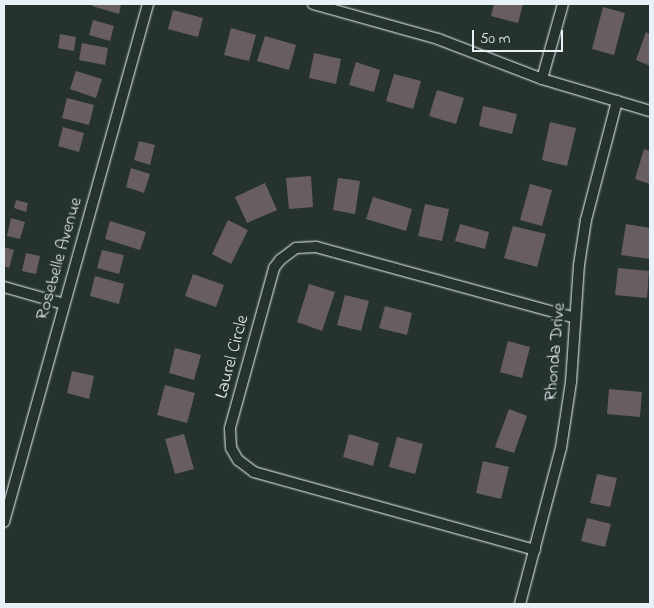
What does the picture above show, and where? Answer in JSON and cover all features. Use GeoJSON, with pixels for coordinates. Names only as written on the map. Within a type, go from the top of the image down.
{"type":"FeatureCollection","features":[{"type":"Feature","properties":{"kind":"street","name":"Rosebelle Avenue"},"geometry":{"type":"LineString","coordinates":[[4,522],[148,4]]}},
{"type":"Feature","properties":{"kind":"street"},"geometry":{"type":"LineString","coordinates":[[313,4],[438,39],[542,79],[650,111]]}},
{"type":"Feature","properties":{"kind":"street"},"geometry":{"type":"LineString","coordinates":[[542,79],[563,4]]}},
{"type":"Feature","properties":{"kind":"street","name":"Rhonda Drive"},"geometry":{"type":"LineString","coordinates":[[520,604],[536,550],[561,448],[571,382],[579,265],[586,220],[618,101]]}},
{"type":"Feature","properties":{"kind":"street","name":"Laurel Circle"},"geometry":{"type":"LineString","coordinates":[[536,550],[254,472],[238,460],[231,448],[230,428],[274,268],[283,256],[296,248],[316,247],[575,318]]}},
{"type":"Feature","properties":{"kind":"street"},"geometry":{"type":"LineString","coordinates":[[4,287],[64,304]]}},
{"type":"Feature","properties":{"kind":"building"},"geometry":{"type":"Polygon","coordinates":[[[92,4],[121,4],[119,14],[92,6],[92,4]]]}},
{"type":"Feature","properties":{"kind":"building"},"geometry":{"type":"Polygon","coordinates":[[[494,4],[523,4],[518,23],[491,16],[494,4]]]}},
{"type":"Feature","properties":{"kind":"building"},"geometry":{"type":"Polygon","coordinates":[[[603,7],[625,13],[614,55],[592,49],[603,7]]]}},
{"type":"Feature","properties":{"kind":"building"},"geometry":{"type":"Polygon","coordinates":[[[173,10],[203,18],[198,37],[168,29],[173,10]]]}},
{"type":"Feature","properties":{"kind":"building"},"geometry":{"type":"Polygon","coordinates":[[[93,20],[114,26],[110,41],[89,35],[93,20]]]}},
{"type":"Feature","properties":{"kind":"building"},"geometry":{"type":"Polygon","coordinates":[[[231,28],[256,35],[249,61],[224,55],[231,28]]]}},
{"type":"Feature","properties":{"kind":"building"},"geometry":{"type":"Polygon","coordinates":[[[646,32],[650,34],[650,66],[636,60],[646,32]]]}},
{"type":"Feature","properties":{"kind":"building"},"geometry":{"type":"Polygon","coordinates":[[[60,34],[76,37],[74,51],[58,48],[60,34]]]}},
{"type":"Feature","properties":{"kind":"building"},"geometry":{"type":"Polygon","coordinates":[[[265,36],[296,45],[289,70],[257,61],[265,36]]]}},
{"type":"Feature","properties":{"kind":"building"},"geometry":{"type":"Polygon","coordinates":[[[82,43],[108,48],[105,65],[79,60],[82,43]]]}},
{"type":"Feature","properties":{"kind":"building"},"geometry":{"type":"Polygon","coordinates":[[[314,53],[341,59],[336,84],[309,78],[314,53]]]}},
{"type":"Feature","properties":{"kind":"building"},"geometry":{"type":"Polygon","coordinates":[[[356,62],[380,70],[374,92],[349,85],[356,62]]]}},
{"type":"Feature","properties":{"kind":"building"},"geometry":{"type":"Polygon","coordinates":[[[76,71],[102,79],[96,98],[70,89],[76,71]]]}},
{"type":"Feature","properties":{"kind":"building"},"geometry":{"type":"Polygon","coordinates":[[[394,74],[421,81],[413,109],[386,101],[394,74]]]}},
{"type":"Feature","properties":{"kind":"building"},"geometry":{"type":"Polygon","coordinates":[[[437,90],[464,98],[456,124],[429,116],[437,90]]]}},
{"type":"Feature","properties":{"kind":"building"},"geometry":{"type":"Polygon","coordinates":[[[67,98],[94,105],[89,125],[62,118],[67,98]]]}},
{"type":"Feature","properties":{"kind":"building"},"geometry":{"type":"Polygon","coordinates":[[[483,106],[517,114],[512,134],[479,126],[483,106]]]}},
{"type":"Feature","properties":{"kind":"building"},"geometry":{"type":"Polygon","coordinates":[[[550,122],[576,128],[567,166],[542,160],[550,122]]]}},
{"type":"Feature","properties":{"kind":"building"},"geometry":{"type":"Polygon","coordinates":[[[63,127],[84,133],[79,152],[58,146],[63,127]]]}},
{"type":"Feature","properties":{"kind":"building"},"geometry":{"type":"Polygon","coordinates":[[[139,141],[155,145],[150,165],[134,160],[139,141]]]}},
{"type":"Feature","properties":{"kind":"building"},"geometry":{"type":"Polygon","coordinates":[[[644,149],[650,151],[650,184],[635,179],[644,149]]]}},
{"type":"Feature","properties":{"kind":"building"},"geometry":{"type":"Polygon","coordinates":[[[131,168],[150,174],[144,193],[126,187],[131,168]]]}},
{"type":"Feature","properties":{"kind":"building"},"geometry":{"type":"Polygon","coordinates":[[[311,176],[313,207],[289,209],[286,178],[311,176]]]}},
{"type":"Feature","properties":{"kind":"building"},"geometry":{"type":"Polygon","coordinates":[[[338,178],[360,181],[355,214],[333,210],[338,178]]]}},
{"type":"Feature","properties":{"kind":"building"},"geometry":{"type":"Polygon","coordinates":[[[265,183],[277,210],[247,223],[235,197],[265,183]]]}},
{"type":"Feature","properties":{"kind":"building"},"geometry":{"type":"Polygon","coordinates":[[[530,184],[552,190],[542,226],[520,220],[530,184]]]}},
{"type":"Feature","properties":{"kind":"building"},"geometry":{"type":"Polygon","coordinates":[[[373,197],[412,209],[406,231],[366,219],[373,197]]]}},
{"type":"Feature","properties":{"kind":"building"},"geometry":{"type":"Polygon","coordinates":[[[16,200],[28,203],[26,212],[14,208],[16,200]]]}},
{"type":"Feature","properties":{"kind":"building"},"geometry":{"type":"Polygon","coordinates":[[[425,204],[449,209],[442,241],[418,236],[425,204]]]}},
{"type":"Feature","properties":{"kind":"building"},"geometry":{"type":"Polygon","coordinates":[[[11,218],[25,222],[20,239],[7,236],[11,218]]]}},
{"type":"Feature","properties":{"kind":"building"},"geometry":{"type":"Polygon","coordinates":[[[228,220],[248,230],[231,264],[212,254],[228,220]]]}},
{"type":"Feature","properties":{"kind":"building"},"geometry":{"type":"Polygon","coordinates":[[[110,221],[146,232],[140,250],[105,239],[110,221]]]}},
{"type":"Feature","properties":{"kind":"building"},"geometry":{"type":"Polygon","coordinates":[[[460,224],[489,232],[485,249],[455,241],[460,224]]]}},
{"type":"Feature","properties":{"kind":"building"},"geometry":{"type":"Polygon","coordinates":[[[626,224],[650,228],[650,259],[621,255],[626,224]]]}},
{"type":"Feature","properties":{"kind":"building"},"geometry":{"type":"Polygon","coordinates":[[[513,226],[546,234],[537,267],[504,258],[513,226]]]}},
{"type":"Feature","properties":{"kind":"building"},"geometry":{"type":"Polygon","coordinates":[[[4,247],[14,250],[9,268],[4,266],[4,247]]]}},
{"type":"Feature","properties":{"kind":"building"},"geometry":{"type":"Polygon","coordinates":[[[102,250],[124,255],[119,274],[97,268],[102,250]]]}},
{"type":"Feature","properties":{"kind":"building"},"geometry":{"type":"Polygon","coordinates":[[[26,253],[40,256],[36,274],[22,271],[26,253]]]}},
{"type":"Feature","properties":{"kind":"building"},"geometry":{"type":"Polygon","coordinates":[[[618,268],[649,271],[647,298],[615,295],[618,268]]]}},
{"type":"Feature","properties":{"kind":"building"},"geometry":{"type":"Polygon","coordinates":[[[193,274],[224,285],[216,307],[185,296],[193,274]]]}},
{"type":"Feature","properties":{"kind":"building"},"geometry":{"type":"Polygon","coordinates":[[[95,276],[124,284],[119,304],[90,296],[95,276]]]}},
{"type":"Feature","properties":{"kind":"building"},"geometry":{"type":"Polygon","coordinates":[[[309,284],[335,292],[322,331],[297,322],[309,284]]]}},
{"type":"Feature","properties":{"kind":"building"},"geometry":{"type":"Polygon","coordinates":[[[345,295],[369,301],[361,331],[337,325],[345,295]]]}},
{"type":"Feature","properties":{"kind":"building"},"geometry":{"type":"Polygon","coordinates":[[[385,306],[412,313],[407,335],[379,328],[385,306]]]}},
{"type":"Feature","properties":{"kind":"building"},"geometry":{"type":"Polygon","coordinates":[[[508,341],[530,347],[522,378],[500,372],[508,341]]]}},
{"type":"Feature","properties":{"kind":"building"},"geometry":{"type":"Polygon","coordinates":[[[175,348],[201,355],[194,380],[169,373],[175,348]]]}},
{"type":"Feature","properties":{"kind":"building"},"geometry":{"type":"Polygon","coordinates":[[[72,371],[94,376],[89,399],[67,393],[72,371]]]}},
{"type":"Feature","properties":{"kind":"building"},"geometry":{"type":"Polygon","coordinates":[[[165,385],[195,393],[187,423],[157,415],[165,385]]]}},
{"type":"Feature","properties":{"kind":"building"},"geometry":{"type":"Polygon","coordinates":[[[609,389],[642,392],[640,417],[607,414],[609,389]]]}},
{"type":"Feature","properties":{"kind":"building"},"geometry":{"type":"Polygon","coordinates":[[[509,409],[527,416],[514,453],[495,447],[509,409]]]}},
{"type":"Feature","properties":{"kind":"building"},"geometry":{"type":"Polygon","coordinates":[[[184,434],[194,469],[175,474],[165,439],[184,434]]]}},
{"type":"Feature","properties":{"kind":"building"},"geometry":{"type":"Polygon","coordinates":[[[349,434],[379,443],[373,466],[343,457],[349,434]]]}},
{"type":"Feature","properties":{"kind":"building"},"geometry":{"type":"Polygon","coordinates":[[[397,437],[423,444],[415,474],[389,467],[397,437]]]}},
{"type":"Feature","properties":{"kind":"building"},"geometry":{"type":"Polygon","coordinates":[[[483,461],[509,467],[501,499],[476,493],[483,461]]]}},
{"type":"Feature","properties":{"kind":"building"},"geometry":{"type":"Polygon","coordinates":[[[597,474],[617,478],[610,507],[590,503],[597,474]]]}},
{"type":"Feature","properties":{"kind":"building"},"geometry":{"type":"Polygon","coordinates":[[[587,518],[611,524],[605,547],[581,541],[587,518]]]}}]}
